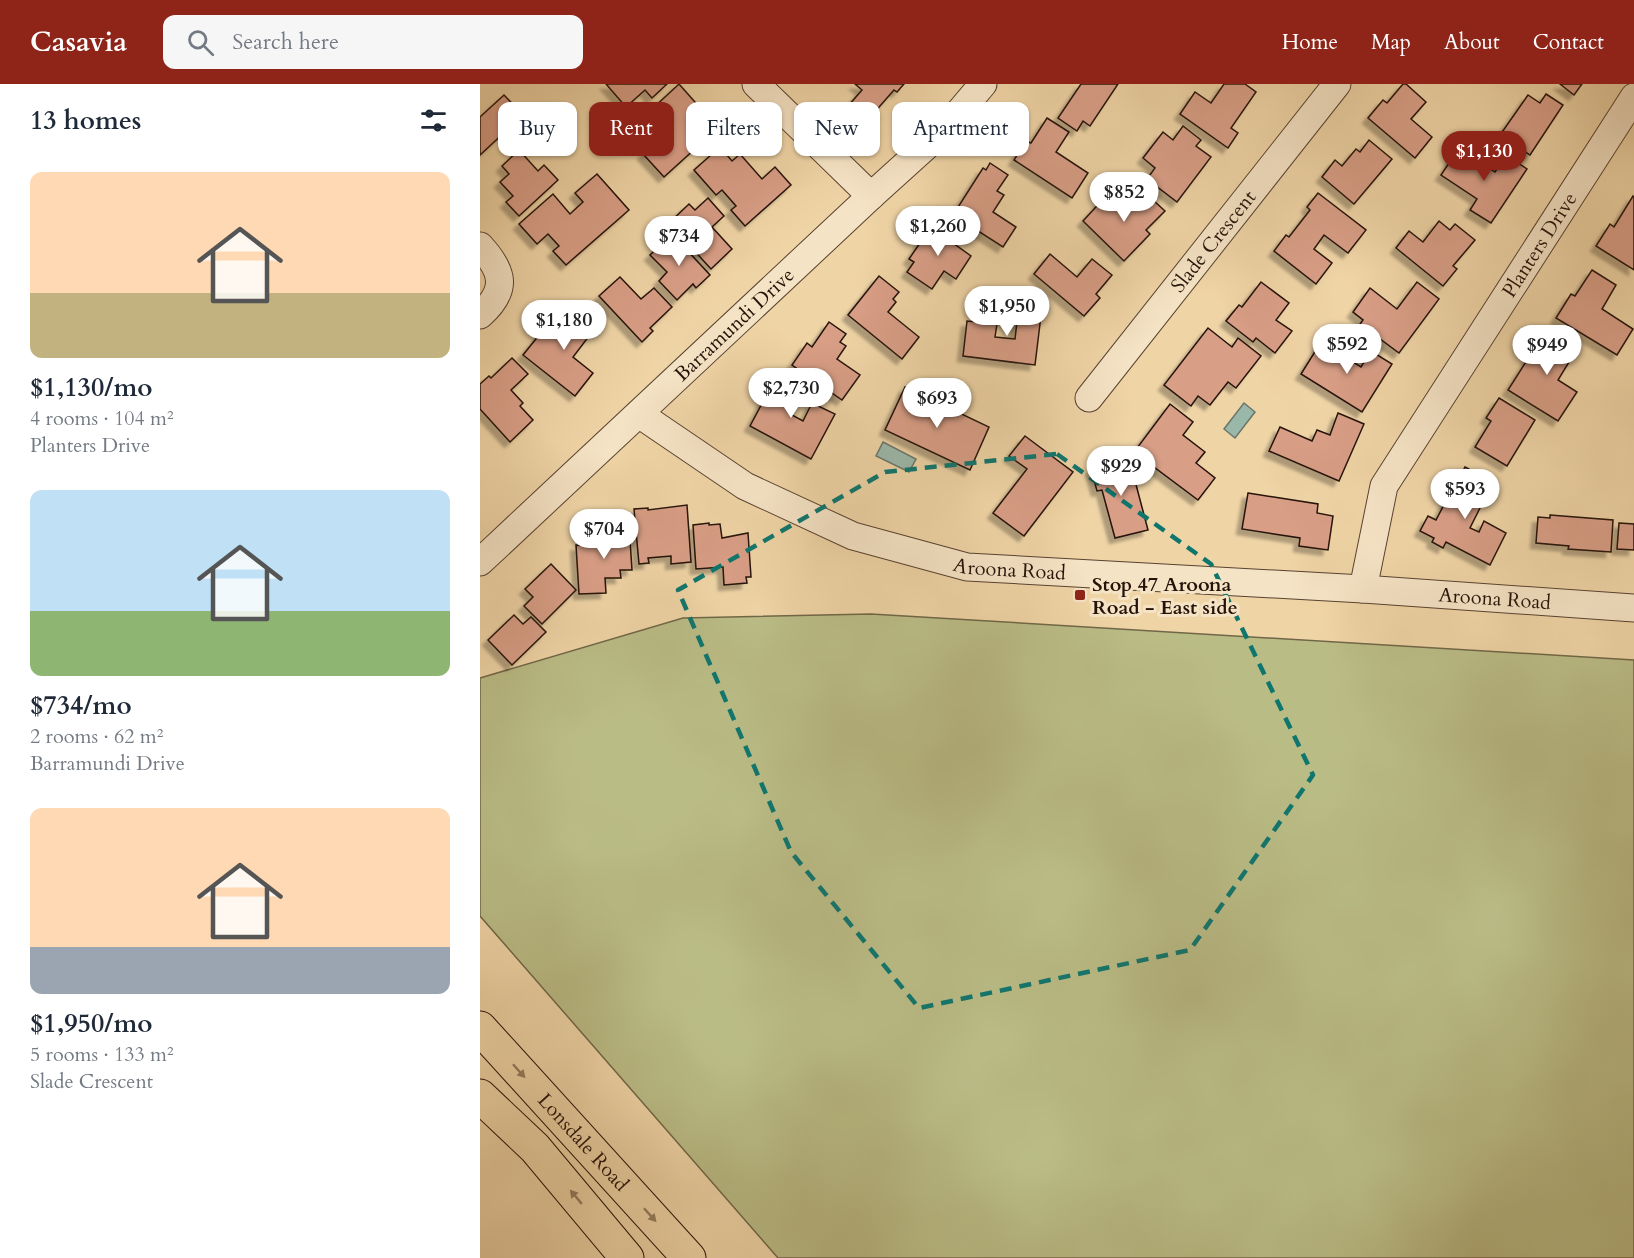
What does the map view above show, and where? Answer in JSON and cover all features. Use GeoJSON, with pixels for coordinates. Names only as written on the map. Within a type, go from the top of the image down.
{"type":"FeatureCollection","features":[{"type":"Feature","properties":{"kind":"main road","name":"Lonsdale Road"},"geometry":{"type":"LineString","coordinates":[[480,1028],[689,1258]]}},
{"type":"Feature","properties":{"kind":"main road","name":"Lonsdale Road"},"geometry":{"type":"LineString","coordinates":[[480,1096],[536,1148],[627,1258]]}},
{"type":"Feature","properties":{"kind":"street"},"geometry":{"type":"LineString","coordinates":[[756,84],[871,196]]}},
{"type":"Feature","properties":{"kind":"street","name":"Barramundi Drive"},"geometry":{"type":"LineString","coordinates":[[480,562],[945,129],[983,84]]}},
{"type":"Feature","properties":{"kind":"street","name":"Slade Crescent"},"geometry":{"type":"LineString","coordinates":[[1089,398],[1336,84]]}},
{"type":"Feature","properties":{"kind":"street","name":"Planters Drive"},"geometry":{"type":"LineString","coordinates":[[1363,589],[1383,486],[1634,97]]}},
{"type":"Feature","properties":{"kind":"street"},"geometry":{"type":"LineString","coordinates":[[480,246],[490,256],[498,272],[501,286],[495,300],[480,315]]}},
{"type":"Feature","properties":{"kind":"street","name":"Aroona Road"},"geometry":{"type":"LineString","coordinates":[[639,414],[745,486],[853,536],[967,567],[1363,589],[1634,608]]}},
{"type":"Feature","properties":{"kind":"highlighted area"},"geometry":{"type":"Polygon","coordinates":[[[1057,454],[1211,564],[1313,775],[1190,950],[919,1008],[791,852],[678,590],[885,472],[1057,454]]]}},
{"type":"Feature","properties":{"kind":"green space"},"geometry":{"type":"Polygon","coordinates":[[[871,614],[1634,660],[1634,1258],[778,1258],[480,916],[480,678],[683,618],[871,614]]]}},
{"type":"Feature","properties":{"kind":"shaded area"},"geometry":{"type":"Polygon","coordinates":[[[1244,403],[1255,412],[1235,438],[1224,429],[1244,403]]]}},
{"type":"Feature","properties":{"kind":"shaded area"},"geometry":{"type":"Polygon","coordinates":[[[883,442],[916,459],[909,472],[876,456],[883,442]]]}},
{"type":"Feature","properties":{"kind":"building"},"geometry":{"type":"Polygon","coordinates":[[[606,84],[667,84],[652,98],[645,90],[632,102],[622,102],[606,84]]]}},
{"type":"Feature","properties":{"kind":"building"},"geometry":{"type":"Polygon","coordinates":[[[679,84],[695,102],[686,102],[687,156],[664,177],[645,156],[674,156],[674,102],[660,102],[679,84]]]}},
{"type":"Feature","properties":{"kind":"building"},"geometry":{"type":"Polygon","coordinates":[[[855,84],[904,84],[897,92],[894,90],[880,106],[880,102],[852,102],[862,90],[855,84]]]}},
{"type":"Feature","properties":{"kind":"building"},"geometry":{"type":"Polygon","coordinates":[[[1081,84],[1118,84],[1090,126],[1083,121],[1077,131],[1058,118],[1081,84]]]}},
{"type":"Feature","properties":{"kind":"building"},"geometry":{"type":"Polygon","coordinates":[[[1224,84],[1245,84],[1256,92],[1231,128],[1238,133],[1228,148],[1180,114],[1195,92],[1211,103],[1224,84]]]}},
{"type":"Feature","properties":{"kind":"building"},"geometry":{"type":"Polygon","coordinates":[[[1403,84],[1406,84],[1426,102],[1411,119],[1432,137],[1415,158],[1368,118],[1383,100],[1387,103],[1403,84]]]}},
{"type":"Feature","properties":{"kind":"building"},"geometry":{"type":"Polygon","coordinates":[[[1560,84],[1582,84],[1574,95],[1560,84]]]}},
{"type":"Feature","properties":{"kind":"building"},"geometry":{"type":"Polygon","coordinates":[[[1546,94],[1563,105],[1530,155],[1500,135],[1528,95],[1540,103],[1546,94]]]}},
{"type":"Feature","properties":{"kind":"building"},"geometry":{"type":"Polygon","coordinates":[[[504,95],[511,102],[498,102],[498,138],[480,155],[480,117],[504,95]]]}},
{"type":"Feature","properties":{"kind":"building"},"geometry":{"type":"Polygon","coordinates":[[[1047,118],[1069,132],[1056,152],[1088,173],[1072,198],[1014,160],[1017,156],[1029,156],[1029,142],[1031,143],[1047,118]]]}},
{"type":"Feature","properties":{"kind":"building"},"geometry":{"type":"Polygon","coordinates":[[[1183,126],[1201,140],[1196,146],[1211,157],[1177,202],[1147,179],[1155,168],[1143,158],[1163,132],[1173,140],[1183,126]]]}},
{"type":"Feature","properties":{"kind":"building"},"geometry":{"type":"Polygon","coordinates":[[[1369,140],[1392,159],[1354,204],[1322,177],[1335,160],[1342,166],[1356,149],[1360,152],[1369,140]]]}},
{"type":"Feature","properties":{"kind":"building"},"geometry":{"type":"Polygon","coordinates":[[[1459,148],[1495,172],[1506,155],[1527,169],[1491,223],[1470,210],[1477,199],[1441,175],[1459,148]]]}},
{"type":"Feature","properties":{"kind":"building"},"geometry":{"type":"Polygon","coordinates":[[[513,156],[524,156],[538,171],[544,165],[558,180],[519,216],[506,202],[513,196],[500,182],[509,174],[502,166],[513,156]]]}},
{"type":"Feature","properties":{"kind":"building"},"geometry":{"type":"Polygon","coordinates":[[[710,156],[728,156],[732,161],[738,156],[742,156],[762,179],[775,167],[791,185],[745,226],[731,210],[736,206],[722,190],[716,195],[694,170],[710,156]]]}},
{"type":"Feature","properties":{"kind":"building"},"geometry":{"type":"Polygon","coordinates":[[[990,163],[1008,175],[997,191],[1004,195],[993,212],[1016,227],[1003,247],[953,215],[983,168],[986,170],[990,163]]]}},
{"type":"Feature","properties":{"kind":"building"},"geometry":{"type":"Polygon","coordinates":[[[597,174],[629,210],[566,265],[553,251],[559,246],[548,234],[537,244],[519,224],[553,194],[570,214],[583,202],[575,193],[597,174]]]}},
{"type":"Feature","properties":{"kind":"building"},"geometry":{"type":"Polygon","coordinates":[[[1143,191],[1165,211],[1146,230],[1150,234],[1124,261],[1083,221],[1106,196],[1123,212],[1143,191]]]}},
{"type":"Feature","properties":{"kind":"building"},"geometry":{"type":"Polygon","coordinates":[[[1318,193],[1366,230],[1348,253],[1324,235],[1314,249],[1332,263],[1316,284],[1274,251],[1286,235],[1289,237],[1310,210],[1307,207],[1318,193]]]}},
{"type":"Feature","properties":{"kind":"building"},"geometry":{"type":"Polygon","coordinates":[[[1633,196],[1634,270],[1596,246],[1610,224],[1614,227],[1633,196]]]}},
{"type":"Feature","properties":{"kind":"building"},"geometry":{"type":"Polygon","coordinates":[[[708,198],[724,216],[712,227],[732,249],[711,269],[669,223],[689,204],[695,210],[708,198]]]}},
{"type":"Feature","properties":{"kind":"building"},"geometry":{"type":"Polygon","coordinates":[[[1439,221],[1450,230],[1455,224],[1475,240],[1453,266],[1457,269],[1443,286],[1396,248],[1409,231],[1423,242],[1439,221]]]}},
{"type":"Feature","properties":{"kind":"building"},"geometry":{"type":"Polygon","coordinates":[[[940,222],[959,234],[953,243],[971,256],[956,279],[944,271],[932,289],[907,272],[914,262],[909,259],[922,240],[926,242],[940,222]]]}},
{"type":"Feature","properties":{"kind":"building"},"geometry":{"type":"Polygon","coordinates":[[[672,234],[710,275],[696,288],[693,284],[677,300],[659,281],[667,272],[650,255],[672,234]]]}},
{"type":"Feature","properties":{"kind":"building"},"geometry":{"type":"Polygon","coordinates":[[[1050,254],[1077,277],[1092,259],[1112,275],[1096,294],[1100,298],[1084,316],[1034,274],[1050,254]]]}},
{"type":"Feature","properties":{"kind":"building"},"geometry":{"type":"Polygon","coordinates":[[[1592,270],[1616,285],[1602,309],[1633,329],[1617,355],[1556,318],[1571,294],[1575,296],[1592,270]]]}},
{"type":"Feature","properties":{"kind":"building"},"geometry":{"type":"Polygon","coordinates":[[[879,276],[899,292],[893,299],[896,302],[888,312],[919,337],[902,359],[848,315],[879,276]]]}},
{"type":"Feature","properties":{"kind":"building"},"geometry":{"type":"Polygon","coordinates":[[[620,277],[641,299],[654,288],[672,307],[650,328],[653,331],[642,342],[599,296],[620,277]]]}},
{"type":"Feature","properties":{"kind":"building"},"geometry":{"type":"Polygon","coordinates":[[[1261,282],[1289,303],[1276,320],[1292,331],[1275,353],[1256,338],[1253,342],[1226,321],[1239,305],[1242,307],[1261,282]]]}},
{"type":"Feature","properties":{"kind":"building"},"geometry":{"type":"Polygon","coordinates":[[[1417,282],[1439,299],[1399,353],[1360,324],[1363,320],[1353,312],[1370,288],[1397,309],[1417,282]]]}},
{"type":"Feature","properties":{"kind":"building"},"geometry":{"type":"Polygon","coordinates":[[[1020,296],[1043,299],[1035,365],[963,356],[967,321],[997,324],[995,337],[1015,339],[1020,296]]]}},
{"type":"Feature","properties":{"kind":"building"},"geometry":{"type":"Polygon","coordinates":[[[577,306],[599,323],[573,357],[593,373],[575,396],[523,355],[548,324],[557,331],[577,306]]]}},
{"type":"Feature","properties":{"kind":"building"},"geometry":{"type":"Polygon","coordinates":[[[829,322],[846,334],[840,342],[846,346],[837,359],[860,375],[842,400],[792,365],[807,343],[812,347],[829,322]]]}},
{"type":"Feature","properties":{"kind":"building"},"geometry":{"type":"Polygon","coordinates":[[[1208,328],[1232,347],[1238,338],[1261,356],[1236,388],[1228,382],[1210,405],[1198,396],[1191,406],[1164,385],[1208,328]]]}},
{"type":"Feature","properties":{"kind":"building"},"geometry":{"type":"Polygon","coordinates":[[[1553,328],[1580,344],[1558,380],[1577,392],[1558,421],[1508,390],[1529,357],[1533,360],[1553,328]]]}},
{"type":"Feature","properties":{"kind":"building"},"geometry":{"type":"Polygon","coordinates":[[[1321,342],[1361,367],[1371,351],[1392,364],[1362,412],[1301,374],[1321,342]]]}},
{"type":"Feature","properties":{"kind":"building"},"geometry":{"type":"Polygon","coordinates":[[[512,358],[528,374],[511,390],[523,403],[520,406],[533,420],[510,442],[480,409],[480,384],[489,376],[491,378],[512,358]]]}},
{"type":"Feature","properties":{"kind":"building"},"geometry":{"type":"Polygon","coordinates":[[[781,376],[803,387],[790,414],[803,421],[812,403],[835,414],[811,459],[750,426],[773,383],[776,385],[781,376]]]}},
{"type":"Feature","properties":{"kind":"building"},"geometry":{"type":"Polygon","coordinates":[[[905,387],[989,427],[970,470],[885,430],[905,387]]]}},
{"type":"Feature","properties":{"kind":"building"},"geometry":{"type":"Polygon","coordinates":[[[1499,398],[1535,420],[1507,466],[1475,447],[1491,421],[1486,418],[1499,398]]]}},
{"type":"Feature","properties":{"kind":"building"},"geometry":{"type":"Polygon","coordinates":[[[1170,404],[1193,422],[1183,435],[1205,452],[1196,463],[1215,478],[1198,500],[1134,452],[1170,404]]]}},
{"type":"Feature","properties":{"kind":"building"},"geometry":{"type":"Polygon","coordinates":[[[1338,413],[1364,424],[1339,481],[1269,451],[1280,427],[1312,441],[1317,430],[1330,435],[1338,413]]]}},
{"type":"Feature","properties":{"kind":"building"},"geometry":{"type":"Polygon","coordinates":[[[1025,436],[1073,472],[1024,536],[993,513],[1027,469],[1009,456],[1025,436]]]}},
{"type":"Feature","properties":{"kind":"building"},"geometry":{"type":"Polygon","coordinates":[[[1129,458],[1148,530],[1115,538],[1102,490],[1097,491],[1091,469],[1129,458]]]}},
{"type":"Feature","properties":{"kind":"building"},"geometry":{"type":"Polygon","coordinates":[[[1465,467],[1487,479],[1478,495],[1485,498],[1470,528],[1479,532],[1484,521],[1506,533],[1490,565],[1446,542],[1443,548],[1432,542],[1434,538],[1420,531],[1428,516],[1436,520],[1448,497],[1442,494],[1449,481],[1456,484],[1465,467]]]}},
{"type":"Feature","properties":{"kind":"building"},"geometry":{"type":"Polygon","coordinates":[[[1248,493],[1318,504],[1317,513],[1333,516],[1328,550],[1299,546],[1300,538],[1242,529],[1248,493]]]}},
{"type":"Feature","properties":{"kind":"building"},"geometry":{"type":"Polygon","coordinates":[[[687,505],[691,562],[671,564],[671,556],[648,558],[649,563],[639,564],[634,509],[648,508],[648,510],[687,505]]]}},
{"type":"Feature","properties":{"kind":"building"},"geometry":{"type":"Polygon","coordinates":[[[1550,515],[1613,520],[1611,552],[1568,549],[1569,546],[1536,543],[1538,517],[1550,518],[1550,515]]]}},
{"type":"Feature","properties":{"kind":"building"},"geometry":{"type":"Polygon","coordinates":[[[709,523],[709,525],[720,524],[722,538],[748,533],[751,577],[746,577],[747,583],[724,585],[723,567],[696,569],[693,525],[709,523]]]}},
{"type":"Feature","properties":{"kind":"building"},"geometry":{"type":"Polygon","coordinates":[[[1619,523],[1634,524],[1634,550],[1617,549],[1619,523]]]}},
{"type":"Feature","properties":{"kind":"building"},"geometry":{"type":"Polygon","coordinates":[[[629,525],[632,570],[620,570],[621,578],[605,578],[606,593],[579,594],[576,545],[602,546],[600,529],[629,525]]]}},
{"type":"Feature","properties":{"kind":"building"},"geometry":{"type":"Polygon","coordinates":[[[551,564],[576,590],[542,624],[524,606],[533,597],[525,589],[551,564]]]}},
{"type":"Feature","properties":{"kind":"building"},"geometry":{"type":"Polygon","coordinates":[[[514,615],[523,624],[531,617],[546,632],[512,665],[488,640],[514,615]]]}},
{"type":"Feature","properties":{"kind":"place","name":"Stop 47 Aroona Road - East side"},"geometry":{"type":"Point","coordinates":[1080,595]}}]}
